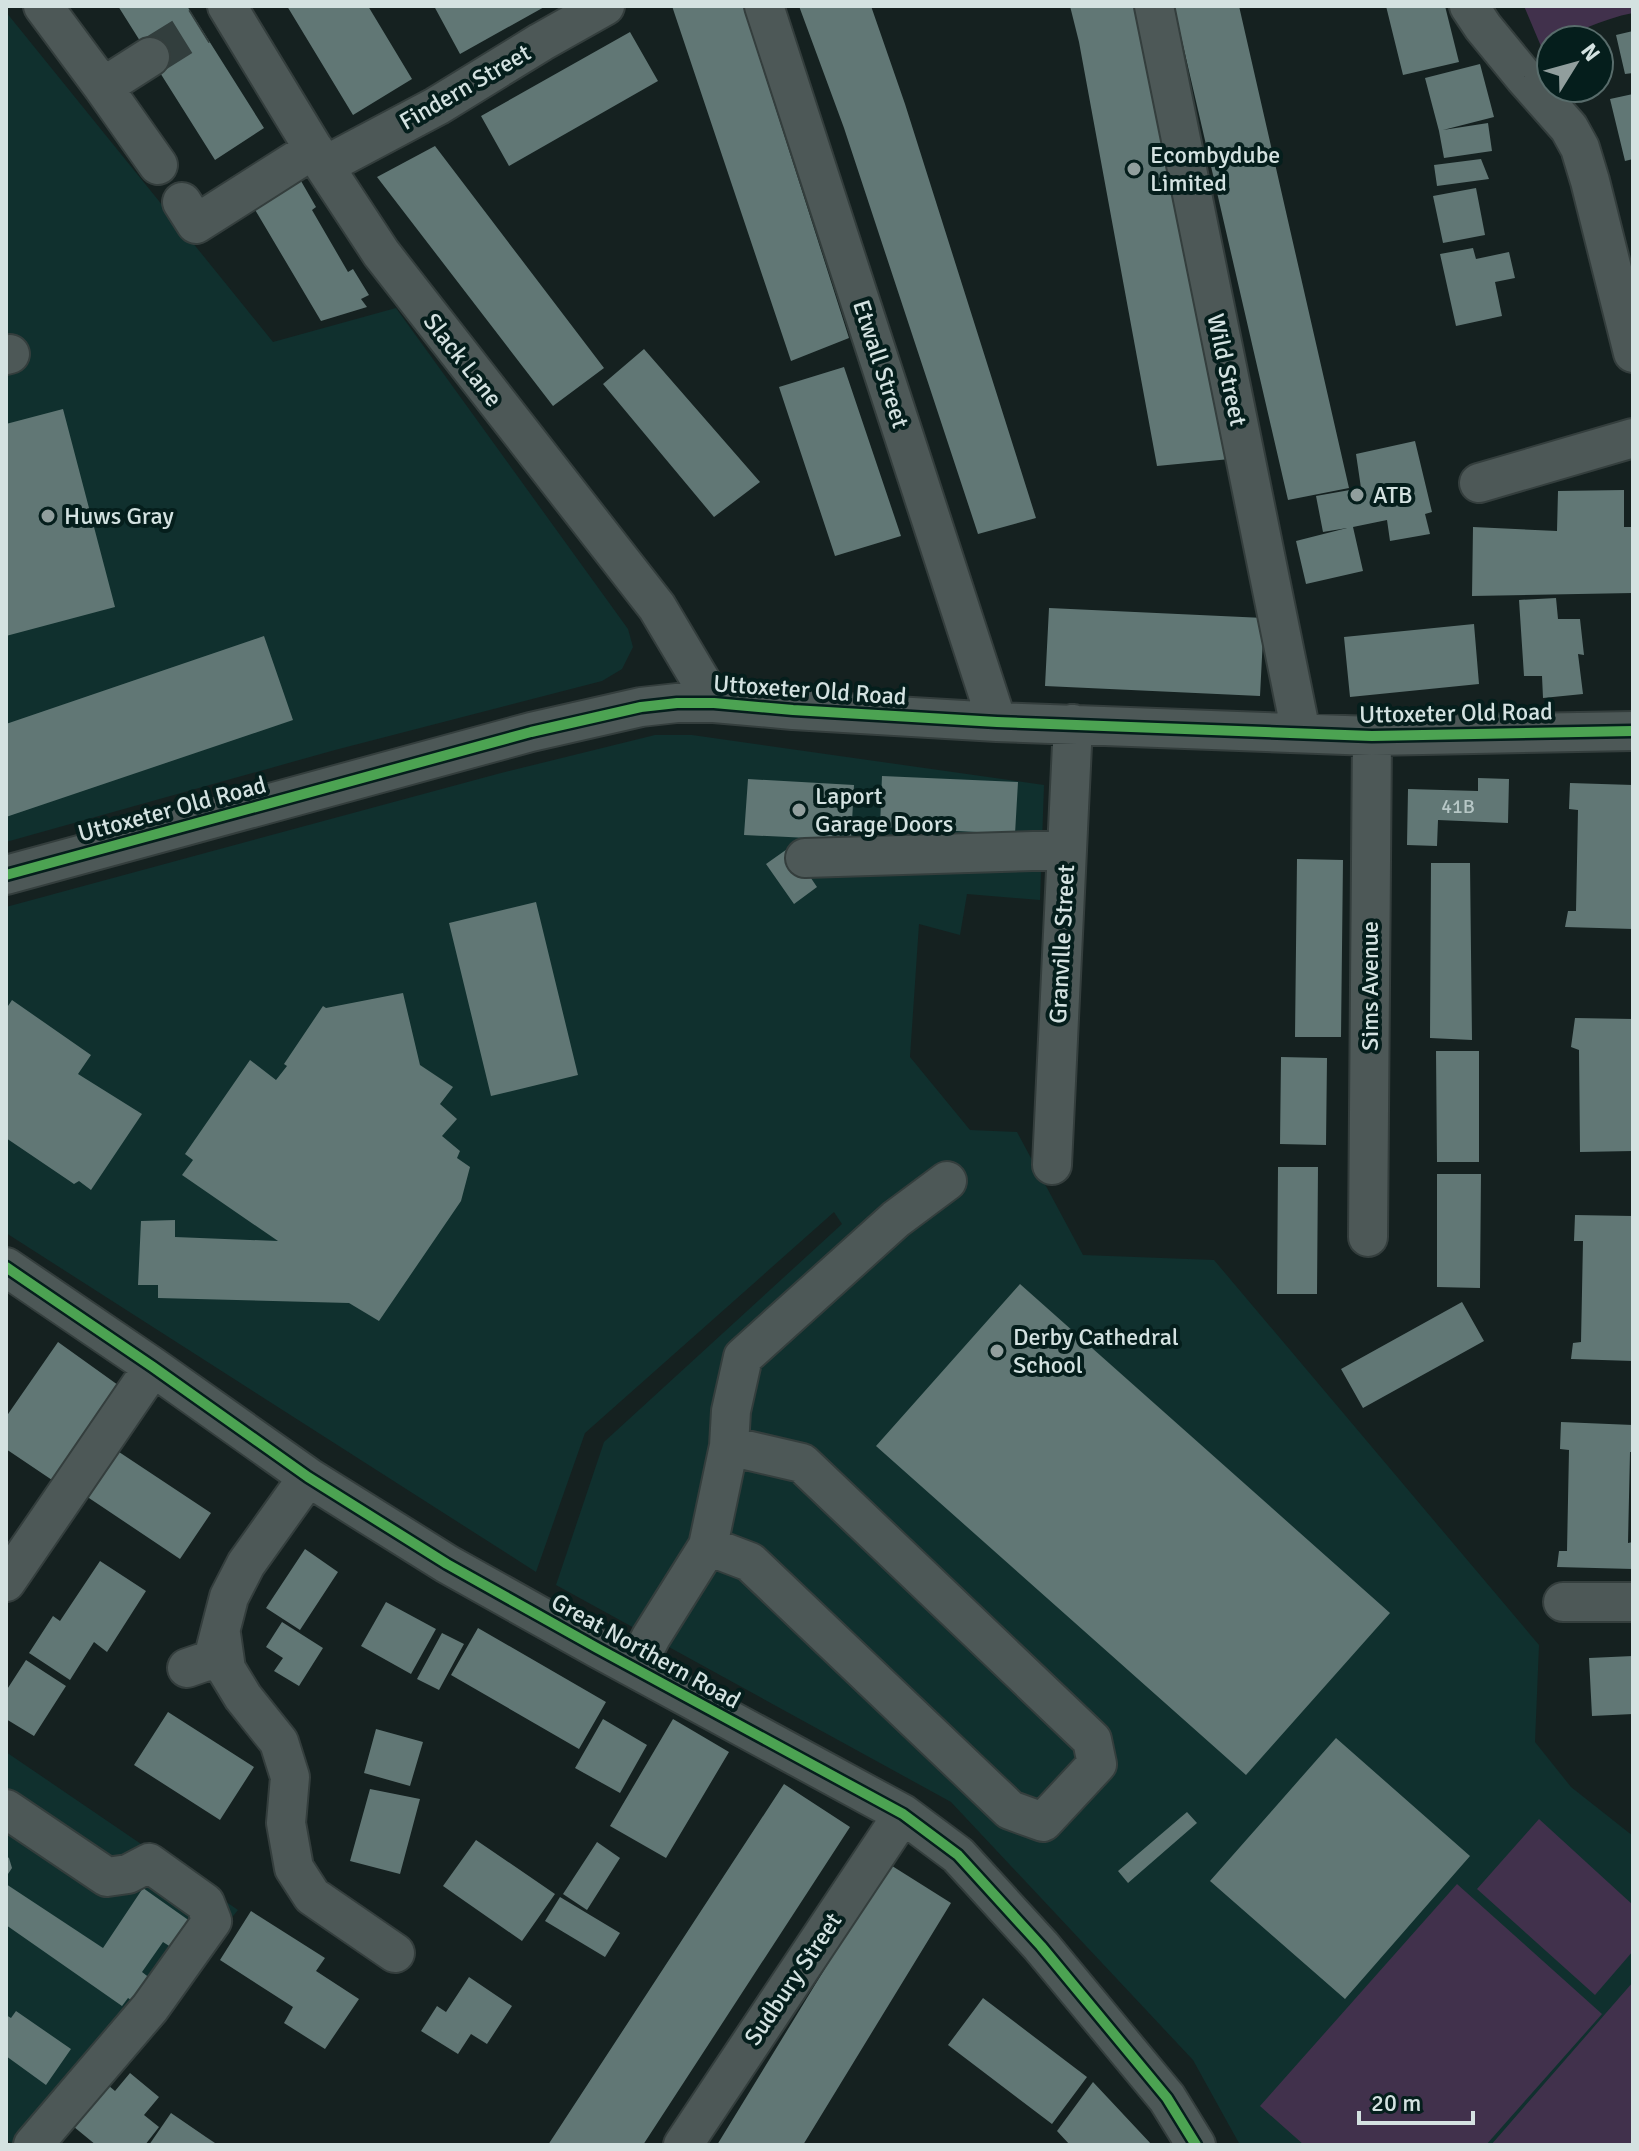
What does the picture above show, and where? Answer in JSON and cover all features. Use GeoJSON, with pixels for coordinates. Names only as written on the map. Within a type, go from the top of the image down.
{"type":"FeatureCollection","features":[{"type":"Feature","properties":{"kind":"street"},"geometry":{"type":"LineString","coordinates":[[43,6],[158,165]]}},
{"type":"Feature","properties":{"kind":"street","name":"Findern Street"},"geometry":{"type":"LineString","coordinates":[[182,202],[196,224],[319,158],[437,106],[605,6]]}},
{"type":"Feature","properties":{"kind":"street","name":"Etwall Street"},"geometry":{"type":"LineString","coordinates":[[764,6],[997,722]]}},
{"type":"Feature","properties":{"kind":"street","name":"Wild Street"},"geometry":{"type":"LineString","coordinates":[[1154,6],[1301,733]]}},
{"type":"Feature","properties":{"kind":"street"},"geometry":{"type":"LineString","coordinates":[[1469,6],[1483,27],[1569,128],[1580,148],[1633,353]]}},
{"type":"Feature","properties":{"kind":"street","name":"Slack Lane"},"geometry":{"type":"LineString","coordinates":[[219,14],[381,253],[657,607],[714,703]]}},
{"type":"Feature","properties":{"kind":"street"},"geometry":{"type":"LineString","coordinates":[[103,87],[150,57]]}},
{"type":"Feature","properties":{"kind":"street"},"geometry":{"type":"LineString","coordinates":[[1479,483],[1626,448]]}},
{"type":"Feature","properties":{"kind":"street","name":"Uttoxeter Old Road"},"geometry":{"type":"LineString","coordinates":[[6,875],[531,732],[641,707],[677,703],[997,722],[1372,736],[1633,731]]}},
{"type":"Feature","properties":{"kind":"street","name":"Granville Street"},"geometry":{"type":"LineString","coordinates":[[1052,1165],[1073,724]]}},
{"type":"Feature","properties":{"kind":"street","name":"Sims Avenue"},"geometry":{"type":"LineString","coordinates":[[1368,1237],[1372,736]]}},
{"type":"Feature","properties":{"kind":"street"},"geometry":{"type":"LineString","coordinates":[[805,858],[1067,850]]}},
{"type":"Feature","properties":{"kind":"street"},"geometry":{"type":"LineString","coordinates":[[635,1668],[708,1546],[729,1446],[731,1411],[743,1357],[896,1219],[947,1181]]}},
{"type":"Feature","properties":{"kind":"street","name":"Great Northern Road"},"geometry":{"type":"LineString","coordinates":[[6,1267],[308,1477],[447,1564],[903,1814],[958,1855],[1041,1946],[1167,2098],[1196,2145]]}},
{"type":"Feature","properties":{"kind":"street"},"geometry":{"type":"LineString","coordinates":[[6,1582],[153,1367]]}},
{"type":"Feature","properties":{"kind":"street"},"geometry":{"type":"LineString","coordinates":[[708,1546],[750,1562],[1010,1810],[1043,1822],[1097,1764],[1092,1740],[802,1463],[729,1446]]}},
{"type":"Feature","properties":{"kind":"street"},"geometry":{"type":"LineString","coordinates":[[187,1668],[213,1659],[229,1597],[246,1564],[308,1477]]}},
{"type":"Feature","properties":{"kind":"street"},"geometry":{"type":"LineString","coordinates":[[1563,1602],[1633,1602]]}},
{"type":"Feature","properties":{"kind":"street"},"geometry":{"type":"LineString","coordinates":[[221,1634],[226,1669],[243,1697],[279,1742],[290,1777],[286,1823],[294,1868],[312,1896],[395,1953]]}},
{"type":"Feature","properties":{"kind":"street"},"geometry":{"type":"LineString","coordinates":[[6,1809],[107,1877],[128,1874],[149,1863],[205,1903],[212,1921],[150,2008],[33,2145]]}},
{"type":"Feature","properties":{"kind":"street","name":"Sudbury Street"},"geometry":{"type":"LineString","coordinates":[[683,2145],[903,1814]]}},
{"type":"Feature","properties":{"kind":"shaded area"},"geometry":{"type":"Polygon","coordinates":[[[1524,6],[1633,6],[1633,13],[1596,24],[1535,24],[1535,32],[1524,6]]]}},
{"type":"Feature","properties":{"kind":"shaded area","name":"Huws Gray"},"geometry":{"type":"Polygon","coordinates":[[[6,12],[273,342],[396,308],[628,629],[633,647],[622,669],[602,681],[335,750],[6,842],[6,12]]]}},
{"type":"Feature","properties":{"kind":"shaded area","name":"Derby Cathedral School"},"geometry":{"type":"Polygon","coordinates":[[[655,735],[692,735],[1044,785],[1040,900],[967,894],[960,935],[919,924],[910,1057],[970,1130],[1017,1132],[1083,1255],[1214,1260],[1539,1645],[1535,1742],[1571,1787],[1633,1836],[1633,2145],[1240,2145],[1193,2060],[951,1802],[556,1585],[604,1442],[842,1224],[834,1212],[585,1433],[536,1572],[6,1233],[6,907],[501,773],[655,735]]]}},
{"type":"Feature","properties":{"kind":"shaded area"},"geometry":{"type":"Polygon","coordinates":[[[6,1752],[238,1910],[46,2145],[15,2145],[6,2139],[6,1752]]]}},
{"type":"Feature","properties":{"kind":"shaded area"},"geometry":{"type":"Polygon","coordinates":[[[1539,1819],[1633,1905],[1633,1951],[1595,1995],[1477,1889],[1539,1819]]]}},
{"type":"Feature","properties":{"kind":"shaded area"},"geometry":{"type":"Polygon","coordinates":[[[1457,1884],[1602,2014],[1486,2145],[1304,2145],[1260,2106],[1457,1884]]]}},
{"type":"Feature","properties":{"kind":"shaded area"},"geometry":{"type":"Polygon","coordinates":[[[1633,1982],[1633,2145],[1491,2145],[1633,1982]]]}},
{"type":"Feature","properties":{"kind":"building"},"geometry":{"type":"Polygon","coordinates":[[[118,6],[187,6],[264,128],[215,160],[118,6]]]}},
{"type":"Feature","properties":{"kind":"building"},"geometry":{"type":"Polygon","coordinates":[[[287,6],[368,6],[412,79],[353,115],[287,6]]]}},
{"type":"Feature","properties":{"kind":"building"},"geometry":{"type":"Polygon","coordinates":[[[434,6],[546,6],[460,54],[434,6]]]}},
{"type":"Feature","properties":{"kind":"building"},"geometry":{"type":"Polygon","coordinates":[[[672,6],[743,6],[849,338],[791,361],[672,6]]]}},
{"type":"Feature","properties":{"kind":"building"},"geometry":{"type":"Polygon","coordinates":[[[799,6],[871,6],[1036,518],[978,534],[844,128],[799,6]]]}},
{"type":"Feature","properties":{"kind":"building"},"geometry":{"type":"Polygon","coordinates":[[[1070,6],[1136,6],[1230,459],[1157,466],[1070,6]]]}},
{"type":"Feature","properties":{"kind":"building"},"geometry":{"type":"Polygon","coordinates":[[[1174,6],[1239,6],[1349,488],[1288,500],[1174,6]]]}},
{"type":"Feature","properties":{"kind":"building"},"geometry":{"type":"Polygon","coordinates":[[[1386,6],[1445,6],[1459,62],[1403,75],[1386,6]]]}},
{"type":"Feature","properties":{"kind":"building"},"geometry":{"type":"Polygon","coordinates":[[[1633,31],[1633,73],[1625,74],[1616,35],[1633,31]]]}},
{"type":"Feature","properties":{"kind":"building"},"geometry":{"type":"Polygon","coordinates":[[[630,32],[658,81],[509,166],[481,116],[630,32]]]}},
{"type":"Feature","properties":{"kind":"building"},"geometry":{"type":"Polygon","coordinates":[[[1480,64],[1494,117],[1443,130],[1488,123],[1492,151],[1444,158],[1425,78],[1480,64]]]}},
{"type":"Feature","properties":{"kind":"building"},"geometry":{"type":"Polygon","coordinates":[[[1633,94],[1633,159],[1625,161],[1611,104],[1615,104],[1615,98],[1633,94]]]}},
{"type":"Feature","properties":{"kind":"building"},"geometry":{"type":"Polygon","coordinates":[[[435,146],[604,368],[553,406],[377,177],[435,146]]]}},
{"type":"Feature","properties":{"kind":"building"},"geometry":{"type":"Polygon","coordinates":[[[1481,159],[1489,179],[1437,186],[1434,165],[1481,159]]]}},
{"type":"Feature","properties":{"kind":"building"},"geometry":{"type":"Polygon","coordinates":[[[301,181],[316,207],[312,210],[348,272],[353,269],[369,295],[361,299],[367,307],[321,321],[254,208],[301,181]]]}},
{"type":"Feature","properties":{"kind":"building"},"geometry":{"type":"Polygon","coordinates":[[[1476,188],[1485,235],[1443,243],[1433,196],[1476,188]]]}},
{"type":"Feature","properties":{"kind":"building"},"geometry":{"type":"Polygon","coordinates":[[[1473,248],[1476,259],[1509,252],[1515,278],[1495,282],[1502,316],[1456,326],[1440,254],[1473,248]]]}},
{"type":"Feature","properties":{"kind":"building"},"geometry":{"type":"Polygon","coordinates":[[[644,349],[760,482],[714,517],[603,384],[644,349]]]}},
{"type":"Feature","properties":{"kind":"building"},"geometry":{"type":"Polygon","coordinates":[[[844,367],[901,536],[835,556],[779,387],[844,367]]]}},
{"type":"Feature","properties":{"kind":"building","name":"Huws Gray"},"geometry":{"type":"Polygon","coordinates":[[[63,409],[115,607],[6,636],[6,424],[63,409]]]}},
{"type":"Feature","properties":{"kind":"building"},"geometry":{"type":"Polygon","coordinates":[[[1415,441],[1432,512],[1425,514],[1430,534],[1390,541],[1387,520],[1353,527],[1363,571],[1306,584],[1296,541],[1347,528],[1323,532],[1316,496],[1361,488],[1356,454],[1415,441]]]}},
{"type":"Feature","properties":{"kind":"building"},"geometry":{"type":"Polygon","coordinates":[[[1624,490],[1624,527],[1633,527],[1633,593],[1472,596],[1473,527],[1557,531],[1558,491],[1624,490]]]}},
{"type":"Feature","properties":{"kind":"building"},"geometry":{"type":"Polygon","coordinates":[[[1556,598],[1558,619],[1580,619],[1584,655],[1578,654],[1583,694],[1543,698],[1542,676],[1524,676],[1519,600],[1556,598]]]}},
{"type":"Feature","properties":{"kind":"building"},"geometry":{"type":"Polygon","coordinates":[[[1049,608],[1264,618],[1260,696],[1045,686],[1049,608]]]}},
{"type":"Feature","properties":{"kind":"building"},"geometry":{"type":"Polygon","coordinates":[[[1474,624],[1479,684],[1350,697],[1344,637],[1474,624]]]}},
{"type":"Feature","properties":{"kind":"building"},"geometry":{"type":"Polygon","coordinates":[[[264,636],[293,720],[6,817],[6,724],[264,636]]]}},
{"type":"Feature","properties":{"kind":"building"},"geometry":{"type":"Polygon","coordinates":[[[882,776],[1018,782],[1015,834],[880,827],[882,776]]]}},
{"type":"Feature","properties":{"kind":"building"},"geometry":{"type":"Polygon","coordinates":[[[1478,778],[1509,779],[1508,823],[1438,820],[1437,846],[1407,845],[1408,789],[1478,791],[1478,778]]]}},
{"type":"Feature","properties":{"kind":"building","name":"Laport Garage Doors"},"geometry":{"type":"Polygon","coordinates":[[[748,779],[854,785],[851,840],[744,835],[748,779]]]}},
{"type":"Feature","properties":{"kind":"building"},"geometry":{"type":"Polygon","coordinates":[[[1570,783],[1633,785],[1633,929],[1565,927],[1568,911],[1576,911],[1578,810],[1569,809],[1570,783]]]}},
{"type":"Feature","properties":{"kind":"building"},"geometry":{"type":"Polygon","coordinates":[[[790,847],[817,887],[794,904],[766,864],[790,847]]]}},
{"type":"Feature","properties":{"kind":"building"},"geometry":{"type":"Polygon","coordinates":[[[1297,859],[1343,860],[1341,1037],[1295,1037],[1297,859]]]}},
{"type":"Feature","properties":{"kind":"building"},"geometry":{"type":"Polygon","coordinates":[[[1431,863],[1470,863],[1472,1040],[1430,1038],[1431,863]]]}},
{"type":"Feature","properties":{"kind":"building"},"geometry":{"type":"Polygon","coordinates":[[[536,902],[578,1075],[491,1096],[449,923],[536,902]]]}},
{"type":"Feature","properties":{"kind":"building"},"geometry":{"type":"Polygon","coordinates":[[[403,993],[420,1065],[453,1087],[440,1104],[457,1119],[442,1136],[460,1151],[457,1158],[470,1167],[461,1201],[379,1321],[349,1303],[158,1298],[158,1285],[138,1285],[141,1221],[175,1220],[175,1237],[278,1241],[182,1175],[193,1160],[185,1154],[250,1060],[276,1080],[323,1006],[326,1008],[403,993]]]}},
{"type":"Feature","properties":{"kind":"building"},"geometry":{"type":"Polygon","coordinates":[[[12,1000],[91,1055],[78,1074],[142,1114],[91,1190],[79,1181],[74,1184],[6,1138],[6,1009],[12,1000]]]}},
{"type":"Feature","properties":{"kind":"building"},"geometry":{"type":"Polygon","coordinates":[[[1575,1018],[1633,1019],[1633,1151],[1580,1152],[1579,1050],[1571,1047],[1575,1018]]]}},
{"type":"Feature","properties":{"kind":"building"},"geometry":{"type":"Polygon","coordinates":[[[1436,1051],[1479,1051],[1479,1162],[1437,1162],[1436,1051]]]}},
{"type":"Feature","properties":{"kind":"building"},"geometry":{"type":"Polygon","coordinates":[[[1281,1057],[1327,1058],[1326,1145],[1280,1144],[1281,1057]]]}},
{"type":"Feature","properties":{"kind":"building"},"geometry":{"type":"Polygon","coordinates":[[[1278,1167],[1318,1167],[1317,1294],[1277,1294],[1278,1167]]]}},
{"type":"Feature","properties":{"kind":"building"},"geometry":{"type":"Polygon","coordinates":[[[1437,1174],[1481,1174],[1480,1288],[1437,1287],[1437,1174]]]}},
{"type":"Feature","properties":{"kind":"building"},"geometry":{"type":"Polygon","coordinates":[[[1575,1215],[1633,1216],[1633,1361],[1571,1359],[1573,1343],[1581,1342],[1583,1241],[1574,1241],[1575,1215]]]}},
{"type":"Feature","properties":{"kind":"building"},"geometry":{"type":"Polygon","coordinates":[[[1020,1284],[1390,1613],[1246,1775],[876,1446],[1020,1284]]]}},
{"type":"Feature","properties":{"kind":"building"},"geometry":{"type":"Polygon","coordinates":[[[1462,1302],[1484,1341],[1363,1408],[1341,1369],[1462,1302]]]}},
{"type":"Feature","properties":{"kind":"building"},"geometry":{"type":"Polygon","coordinates":[[[58,1342],[118,1385],[52,1480],[6,1449],[6,1417],[58,1342]]]}},
{"type":"Feature","properties":{"kind":"building"},"geometry":{"type":"Polygon","coordinates":[[[1561,1422],[1633,1425],[1628,1543],[1633,1542],[1633,1569],[1557,1567],[1559,1551],[1567,1551],[1569,1450],[1560,1449],[1561,1422]]]}},
{"type":"Feature","properties":{"kind":"building"},"geometry":{"type":"Polygon","coordinates":[[[116,1450],[211,1513],[180,1559],[86,1496],[116,1450]]]}},
{"type":"Feature","properties":{"kind":"building"},"geometry":{"type":"Polygon","coordinates":[[[305,1549],[338,1572],[300,1630],[266,1608],[305,1549]]]}},
{"type":"Feature","properties":{"kind":"building"},"geometry":{"type":"Polygon","coordinates":[[[100,1561],[146,1591],[107,1652],[94,1642],[70,1680],[29,1653],[53,1616],[60,1621],[100,1561]]]}},
{"type":"Feature","properties":{"kind":"building"},"geometry":{"type":"Polygon","coordinates":[[[386,1602],[436,1629],[411,1674],[361,1646],[386,1602]]]}},
{"type":"Feature","properties":{"kind":"building"},"geometry":{"type":"Polygon","coordinates":[[[282,1622],[323,1648],[299,1686],[274,1671],[283,1658],[266,1647],[282,1622]]]}},
{"type":"Feature","properties":{"kind":"building"},"geometry":{"type":"Polygon","coordinates":[[[478,1628],[606,1702],[579,1749],[451,1675],[478,1628]]]}},
{"type":"Feature","properties":{"kind":"building"},"geometry":{"type":"Polygon","coordinates":[[[442,1633],[464,1644],[439,1690],[417,1679],[442,1633]]]}},
{"type":"Feature","properties":{"kind":"building"},"geometry":{"type":"Polygon","coordinates":[[[1633,1656],[1633,1714],[1592,1716],[1589,1658],[1633,1656]]]}},
{"type":"Feature","properties":{"kind":"building"},"geometry":{"type":"Polygon","coordinates":[[[26,1660],[66,1686],[34,1736],[6,1719],[6,1691],[26,1660]]]}},
{"type":"Feature","properties":{"kind":"building"},"geometry":{"type":"Polygon","coordinates":[[[168,1712],[254,1767],[220,1820],[134,1765],[168,1712]]]}},
{"type":"Feature","properties":{"kind":"building"},"geometry":{"type":"Polygon","coordinates":[[[603,1719],[647,1745],[620,1793],[575,1768],[603,1719]]]}},
{"type":"Feature","properties":{"kind":"building"},"geometry":{"type":"Polygon","coordinates":[[[673,1719],[729,1752],[666,1858],[610,1826],[673,1719]]]}},
{"type":"Feature","properties":{"kind":"building"},"geometry":{"type":"Polygon","coordinates":[[[376,1729],[423,1742],[410,1786],[364,1773],[376,1729]]]}},
{"type":"Feature","properties":{"kind":"building"},"geometry":{"type":"Polygon","coordinates":[[[1336,1738],[1470,1856],[1345,1999],[1210,1881],[1336,1738]]]}},
{"type":"Feature","properties":{"kind":"building"},"geometry":{"type":"Polygon","coordinates":[[[784,1784],[850,1827],[643,2145],[548,2145],[784,1784]]]}},
{"type":"Feature","properties":{"kind":"building"},"geometry":{"type":"Polygon","coordinates":[[[370,1789],[420,1799],[400,1874],[350,1861],[370,1789]]]}},
{"type":"Feature","properties":{"kind":"building"},"geometry":{"type":"Polygon","coordinates":[[[1187,1812],[1197,1823],[1128,1883],[1118,1871],[1187,1812]]]}},
{"type":"Feature","properties":{"kind":"building"},"geometry":{"type":"Polygon","coordinates":[[[476,1840],[555,1894],[522,1941],[443,1886],[476,1840]]]}},
{"type":"Feature","properties":{"kind":"building"},"geometry":{"type":"Polygon","coordinates":[[[597,1842],[620,1858],[587,1910],[563,1894],[597,1842]]]}},
{"type":"Feature","properties":{"kind":"building"},"geometry":{"type":"Polygon","coordinates":[[[6,1856],[12,1868],[6,1877],[6,1856]]]}},
{"type":"Feature","properties":{"kind":"building"},"geometry":{"type":"Polygon","coordinates":[[[889,1864],[951,1903],[803,2145],[717,2145],[889,1864]]]}},
{"type":"Feature","properties":{"kind":"building"},"geometry":{"type":"Polygon","coordinates":[[[6,1884],[103,1948],[143,1888],[194,1924],[177,1951],[163,1942],[142,1972],[151,1979],[134,2002],[128,1998],[122,2006],[6,1925],[6,1884]]]}},
{"type":"Feature","properties":{"kind":"building"},"geometry":{"type":"Polygon","coordinates":[[[560,1897],[620,1933],[605,1957],[545,1921],[560,1897]]]}},
{"type":"Feature","properties":{"kind":"building"},"geometry":{"type":"Polygon","coordinates":[[[251,1911],[325,1958],[316,1971],[359,1999],[325,2049],[284,2023],[293,2007],[220,1960],[251,1911]]]}},
{"type":"Feature","properties":{"kind":"building"},"geometry":{"type":"Polygon","coordinates":[[[469,1977],[512,2006],[487,2044],[471,2034],[458,2054],[421,2031],[437,2006],[446,2012],[469,1977]]]}},
{"type":"Feature","properties":{"kind":"building"},"geometry":{"type":"Polygon","coordinates":[[[983,1998],[1087,2077],[1052,2124],[948,2045],[983,1998]]]}},
{"type":"Feature","properties":{"kind":"building"},"geometry":{"type":"Polygon","coordinates":[[[16,2011],[71,2049],[46,2085],[6,2056],[6,2015],[11,2018],[16,2011]]]}},
{"type":"Feature","properties":{"kind":"building"},"geometry":{"type":"Polygon","coordinates":[[[130,2073],[159,2097],[144,2115],[159,2127],[145,2145],[96,2145],[68,2122],[102,2080],[115,2091],[130,2073]]]}},
{"type":"Feature","properties":{"kind":"building"},"geometry":{"type":"Polygon","coordinates":[[[1093,2082],[1152,2145],[1070,2145],[1057,2131],[1093,2082]]]}},
{"type":"Feature","properties":{"kind":"building"},"geometry":{"type":"Polygon","coordinates":[[[171,2113],[206,2137],[218,2145],[149,2145],[171,2113]]]}},
{"type":"Feature","properties":{"kind":"tunnel"},"geometry":{"type":"LineString","coordinates":[[150,57],[200,26]]}},
{"type":"Feature","properties":{"kind":"cycle path"},"geometry":{"type":"LineString","coordinates":[[6,875],[531,732],[641,707],[677,703],[997,722],[1372,736],[1633,731]]}},
{"type":"Feature","properties":{"kind":"cycle path"},"geometry":{"type":"LineString","coordinates":[[6,1267],[308,1477],[447,1564],[903,1814],[958,1855],[1041,1946],[1167,2098],[1196,2145]]}},
{"type":"Feature","properties":{"kind":"place","name":"Ecombydube Limited"},"geometry":{"type":"Point","coordinates":[1134,169]}},
{"type":"Feature","properties":{"kind":"place","name":"ATB"},"geometry":{"type":"Point","coordinates":[1357,495]}},
{"type":"Feature","properties":{"kind":"place","name":"Huws Gray"},"geometry":{"type":"Point","coordinates":[48,516]}},
{"type":"Feature","properties":{"kind":"place","name":"Laport Garage Doors"},"geometry":{"type":"Point","coordinates":[799,810]}},
{"type":"Feature","properties":{"kind":"place","name":"Derby Cathedral School"},"geometry":{"type":"Point","coordinates":[997,1351]}}]}
